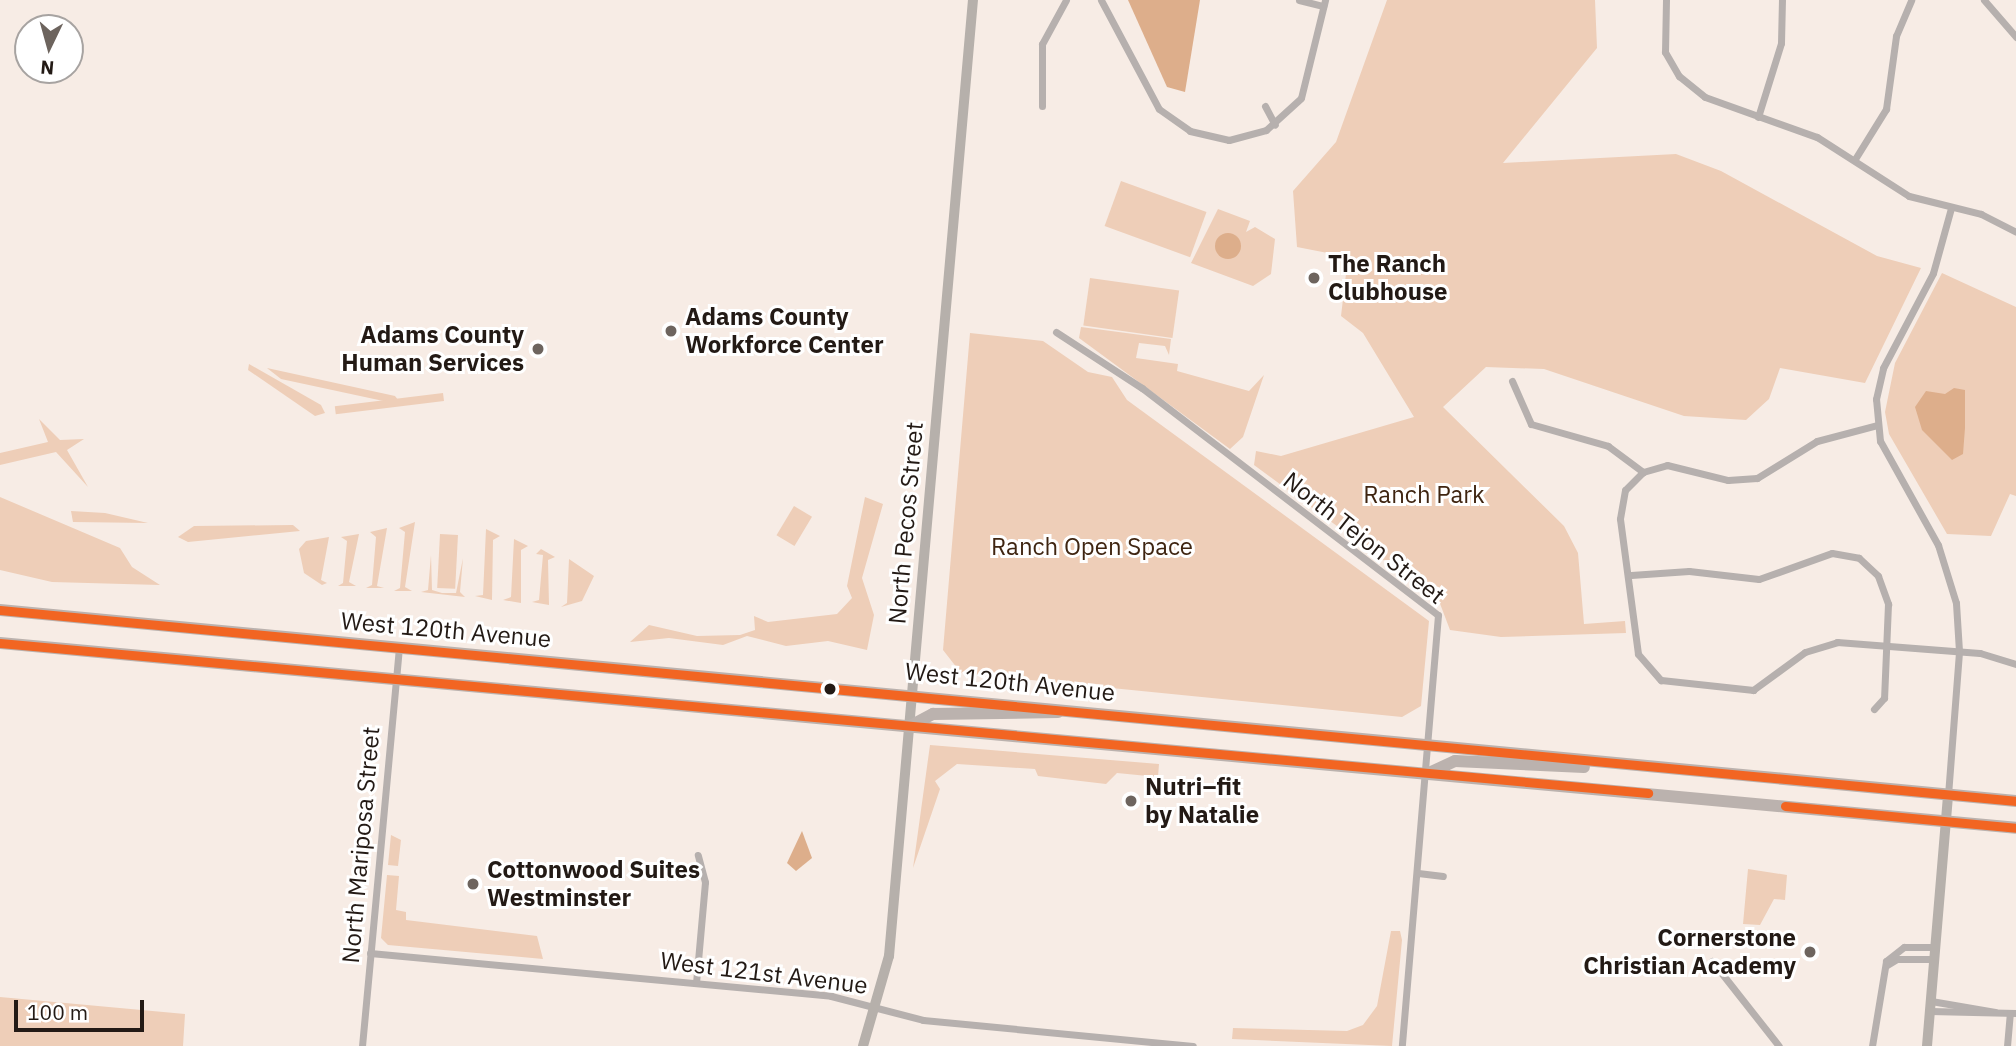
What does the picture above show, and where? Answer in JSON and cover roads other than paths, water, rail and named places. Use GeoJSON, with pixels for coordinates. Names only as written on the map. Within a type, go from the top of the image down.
{"type":"FeatureCollection","features":[{"type":"Feature","properties":{"kind":"main road","name":"West 120th Avenue"},"geometry":{"type":"LineString","coordinates":[[3,610],[912,693],[2016,802]]}},
{"type":"Feature","properties":{"kind":"main road","name":"West 120th Avenue"},"geometry":{"type":"LineString","coordinates":[[0,643],[2016,828]]}},
{"type":"Feature","properties":{"kind":"main road"},"geometry":{"type":"LineString","coordinates":[[912,726],[933,714],[1029,716],[1078,709]]}},
{"type":"Feature","properties":{"kind":"main road"},"geometry":{"type":"LineString","coordinates":[[1427,774],[1455,761],[1623,765]]}},
{"type":"Feature","properties":{"kind":"street","name":"North Pecos Street"},"geometry":{"type":"LineString","coordinates":[[863,1046],[879,1007],[912,726],[912,693],[973,0]]}},
{"type":"Feature","properties":{"kind":"street"},"geometry":{"type":"LineString","coordinates":[[1042,106],[1042,44],[1066,0]]}},
{"type":"Feature","properties":{"kind":"street"},"geometry":{"type":"LineString","coordinates":[[1101,0],[1160,109],[1190,131],[1229,140],[1275,125],[1305,91],[1324,3],[1299,0]]}},
{"type":"Feature","properties":{"kind":"street"},"geometry":{"type":"LineString","coordinates":[[1666,0],[1662,43],[1679,76],[1705,97],[1817,137],[1909,196],[1989,217],[2016,232]]}},
{"type":"Feature","properties":{"kind":"street"},"geometry":{"type":"LineString","coordinates":[[1758,117],[1781,43],[1782,0]]}},
{"type":"Feature","properties":{"kind":"street"},"geometry":{"type":"LineString","coordinates":[[1855,159],[1886,109],[1896,36],[1911,0]]}},
{"type":"Feature","properties":{"kind":"street"},"geometry":{"type":"LineString","coordinates":[[1984,0],[2016,37]]}},
{"type":"Feature","properties":{"kind":"street"},"geometry":{"type":"LineString","coordinates":[[1265,106],[1275,125]]}},
{"type":"Feature","properties":{"kind":"street"},"geometry":{"type":"LineString","coordinates":[[1927,1046],[1959,652],[1944,558],[1885,452],[1877,425],[1878,383],[1933,273],[1951,208]]}},
{"type":"Feature","properties":{"kind":"street","name":"North Tejon Street"},"geometry":{"type":"LineString","coordinates":[[1056,332],[1142,388],[1435,612],[1440,634],[1402,1046]]}},
{"type":"Feature","properties":{"kind":"street"},"geometry":{"type":"LineString","coordinates":[[1512,381],[1531,424],[1608,446],[1643,472]]}},
{"type":"Feature","properties":{"kind":"street"},"geometry":{"type":"LineString","coordinates":[[1877,425],[1817,441],[1757,478],[1728,480],[1667,465],[1643,472],[1625,490],[1620,507],[1631,575],[1638,654],[1657,677],[1753,690],[1817,646],[1888,645],[1959,652],[2016,664]]}},
{"type":"Feature","properties":{"kind":"street"},"geometry":{"type":"LineString","coordinates":[[1631,575],[1689,571],[1759,579],[1822,555],[1851,555],[1881,581],[1888,645],[1884,698],[1874,709]]}},
{"type":"Feature","properties":{"kind":"street","name":"North Mariposa Street"},"geometry":{"type":"LineString","coordinates":[[362,1046],[399,647]]}},
{"type":"Feature","properties":{"kind":"street"},"geometry":{"type":"LineString","coordinates":[[696,983],[705,882],[698,855]]}},
{"type":"Feature","properties":{"kind":"street"},"geometry":{"type":"LineString","coordinates":[[1418,873],[1443,877]]}},
{"type":"Feature","properties":{"kind":"street","name":"West 121st Avenue"},"geometry":{"type":"LineString","coordinates":[[370,953],[696,983],[879,1007],[923,1020],[1193,1046]]}},
{"type":"Feature","properties":{"kind":"street"},"geometry":{"type":"LineString","coordinates":[[1872,1046],[1883,972],[1897,958],[1935,953]]}},
{"type":"Feature","properties":{"kind":"street"},"geometry":{"type":"LineString","coordinates":[[1712,961],[1779,1046]]}},
{"type":"Feature","properties":{"kind":"street"},"geometry":{"type":"LineString","coordinates":[[1931,1006],[2013,1013],[2007,1046]]}},
{"type":"Feature","properties":{"kind":"place","name":"The Ranch Clubhouse"},"geometry":{"type":"Point","coordinates":[1314,278]}},
{"type":"Feature","properties":{"kind":"place","name":"Adams County Workforce Center"},"geometry":{"type":"Point","coordinates":[671,331]}},
{"type":"Feature","properties":{"kind":"place","name":"Adams County Human Services"},"geometry":{"type":"Point","coordinates":[538,349]}},
{"type":"Feature","properties":{"kind":"place","name":"Nutri–fit by Natalie"},"geometry":{"type":"Point","coordinates":[1131,801]}},
{"type":"Feature","properties":{"kind":"place","name":"Cottonwood Suites Westminster"},"geometry":{"type":"Point","coordinates":[473,884]}},
{"type":"Feature","properties":{"kind":"place","name":"Cornerstone Christian Academy"},"geometry":{"type":"Point","coordinates":[1810,952]}},
{"type":"Feature","properties":{"kind":"park label","name":"Ranch Park"},"geometry":{"type":"Point","coordinates":[1424,495]}},
{"type":"Feature","properties":{"kind":"park label","name":"Ranch Open Space"},"geometry":{"type":"Point","coordinates":[1092,547]}}]}
